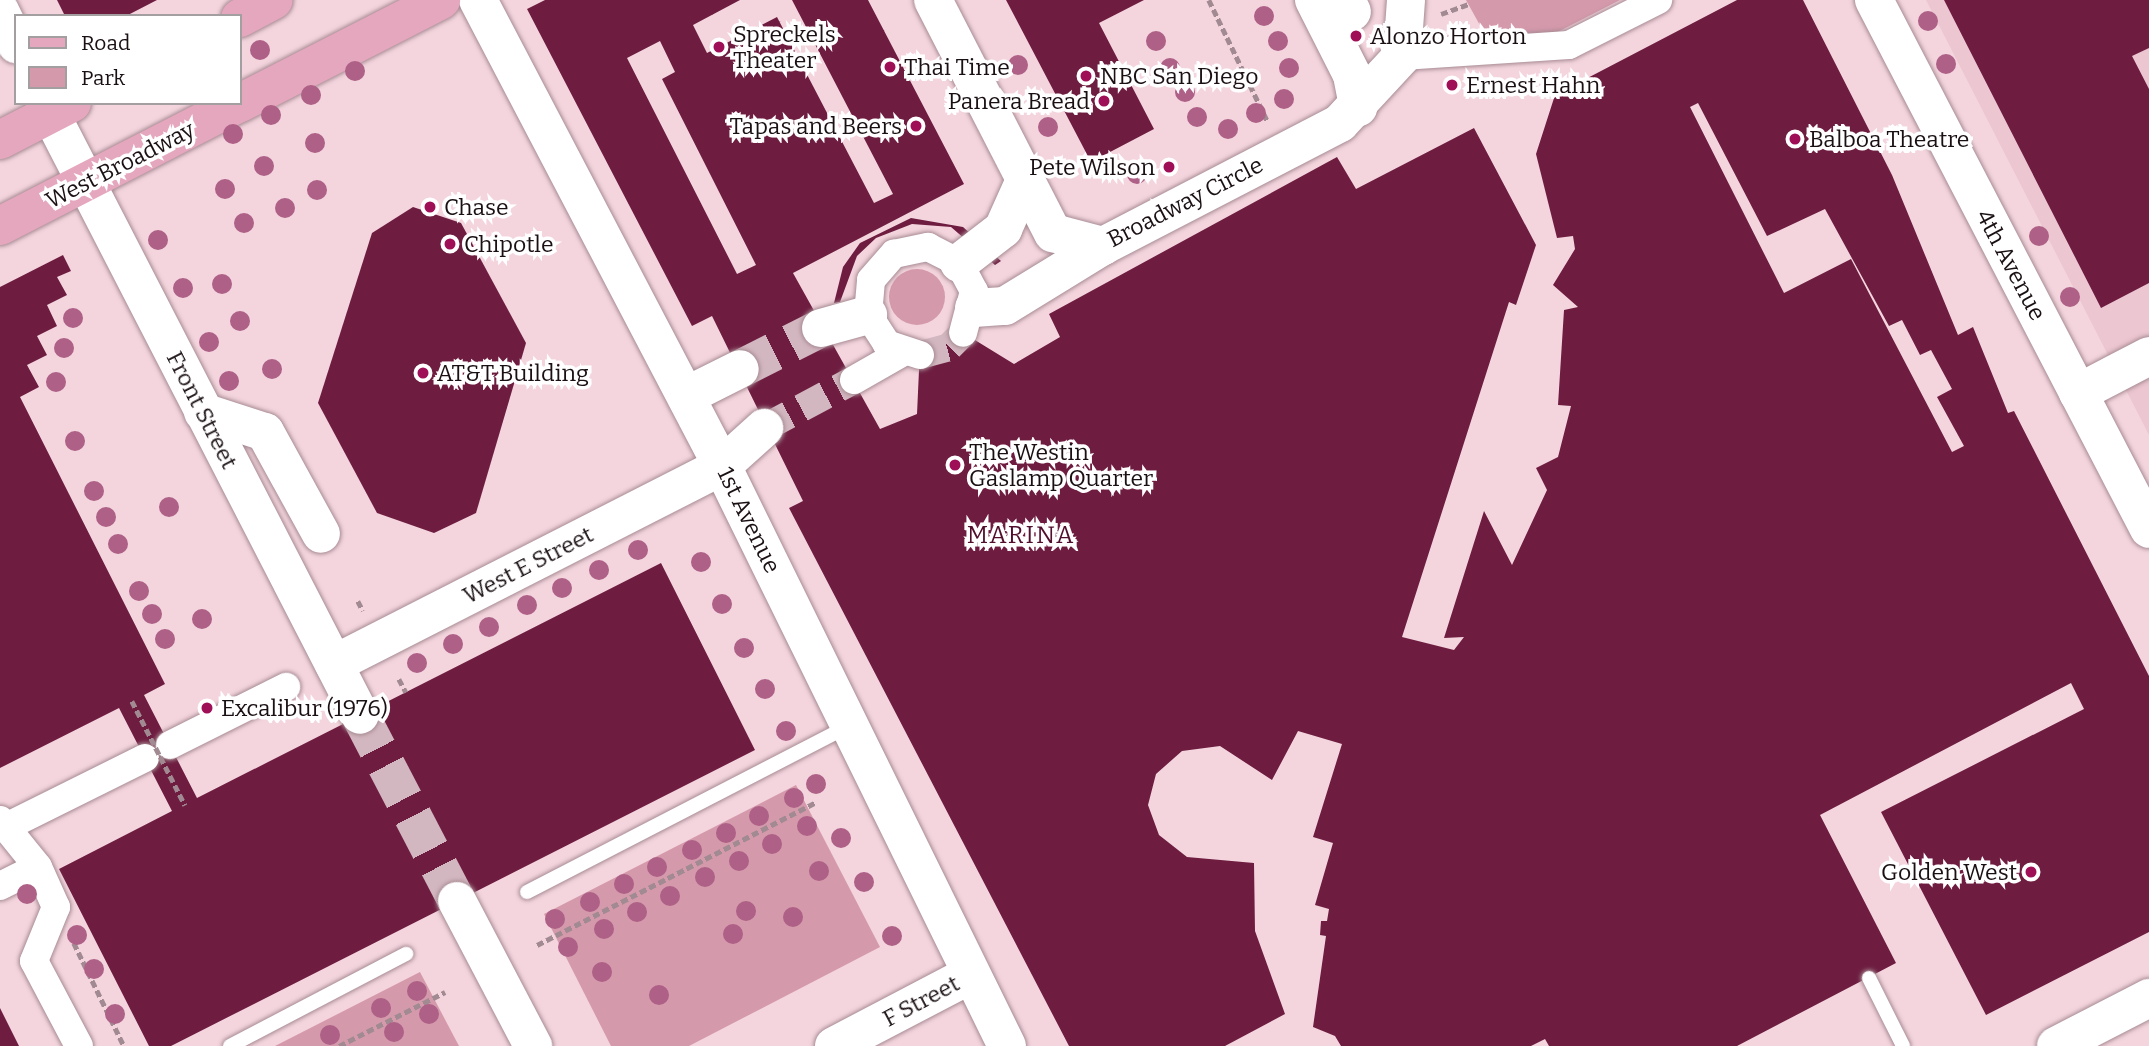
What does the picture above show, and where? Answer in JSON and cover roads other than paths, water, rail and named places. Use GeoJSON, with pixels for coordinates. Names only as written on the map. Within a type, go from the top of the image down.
{"type":"FeatureCollection","features":[{"type":"Feature","properties":{"kind":"main road"},"geometry":{"type":"LineString","coordinates":[[242,17],[274,0]]}},
{"type":"Feature","properties":{"kind":"main road","name":"West Broadway"},"geometry":{"type":"LineString","coordinates":[[242,102],[442,0]]}},
{"type":"Feature","properties":{"kind":"main road","name":"1st Avenue"},"geometry":{"type":"LineString","coordinates":[[478,0],[722,466],[1007,1046]]}},
{"type":"Feature","properties":{"kind":"main road","name":"Broadway Circle"},"geometry":{"type":"LineString","coordinates":[[933,0],[1024,182],[1053,233],[1103,246],[1339,123],[1358,107],[1402,56]]}},
{"type":"Feature","properties":{"kind":"main road"},"geometry":{"type":"LineString","coordinates":[[1314,0],[1352,75],[1358,107]]}},
{"type":"Feature","properties":{"kind":"main road","name":"4th Avenue"},"geometry":{"type":"LineString","coordinates":[[1874,0],[2149,529]]}},
{"type":"Feature","properties":{"kind":"main road"},"geometry":{"type":"LineString","coordinates":[[1402,56],[1420,9]]}},
{"type":"Feature","properties":{"kind":"main road"},"geometry":{"type":"LineString","coordinates":[[0,11],[14,40]]}},
{"type":"Feature","properties":{"kind":"main road","name":"West Broadway"},"geometry":{"type":"LineString","coordinates":[[0,226],[236,105]]}},
{"type":"Feature","properties":{"kind":"main road"},"geometry":{"type":"LineString","coordinates":[[0,140],[56,107]]}},
{"type":"Feature","properties":{"kind":"main road","name":"Front Street"},"geometry":{"type":"LineString","coordinates":[[56,107],[86,182],[360,715]]}},
{"type":"Feature","properties":{"kind":"main road"},"geometry":{"type":"LineString","coordinates":[[959,262],[1003,229],[1024,182]]}},
{"type":"Feature","properties":{"kind":"main road"},"geometry":{"type":"LineString","coordinates":[[969,321],[1005,306],[1103,246]]}},
{"type":"Feature","properties":{"kind":"main road"},"geometry":{"type":"LineString","coordinates":[[821,328],[868,315]]}},
{"type":"Feature","properties":{"kind":"main road"},"geometry":{"type":"LineString","coordinates":[[2078,393],[2149,356]]}},
{"type":"Feature","properties":{"kind":"main road"},"geometry":{"type":"LineString","coordinates":[[686,396],[740,369]]}},
{"type":"Feature","properties":{"kind":"main road"},"geometry":{"type":"LineString","coordinates":[[203,412],[265,432],[321,534]]}},
{"type":"Feature","properties":{"kind":"main road","name":"West E Street"},"geometry":{"type":"LineString","coordinates":[[334,664],[722,466],[764,428]]}},
{"type":"Feature","properties":{"kind":"main road"},"geometry":{"type":"LineString","coordinates":[[457,901],[533,1046]]}},
{"type":"Feature","properties":{"kind":"main road","name":"F Street"},"geometry":{"type":"LineString","coordinates":[[834,1046],[970,975]]}},
{"type":"Feature","properties":{"kind":"main road"},"geometry":{"type":"LineString","coordinates":[[2056,1046],[2149,998]]}},
{"type":"Feature","properties":{"kind":"street"},"geometry":{"type":"LineString","coordinates":[[1402,56],[1569,45],[1658,0]]}},
{"type":"Feature","properties":{"kind":"street"},"geometry":{"type":"LineString","coordinates":[[854,380],[911,353],[887,344],[868,315],[871,280],[894,254],[928,247],[959,262],[974,291],[969,321]]}},
{"type":"Feature","properties":{"kind":"street"},"geometry":{"type":"LineString","coordinates":[[170,745],[286,687]]}},
{"type":"Feature","properties":{"kind":"street"},"geometry":{"type":"LineString","coordinates":[[79,1046],[34,961],[56,907],[38,867],[3,824],[145,758]]}},
{"type":"Feature","properties":{"kind":"street"},"geometry":{"type":"LineString","coordinates":[[0,886],[38,867]]}},
{"type":"Feature","properties":{"kind":"lane"},"geometry":{"type":"LineString","coordinates":[[527,892],[849,726]]}},
{"type":"Feature","properties":{"kind":"lane"},"geometry":{"type":"LineString","coordinates":[[229,1046],[406,954]]}},
{"type":"Feature","properties":{"kind":"lane"},"geometry":{"type":"LineString","coordinates":[[1869,978],[1903,1046]]}},
{"type":"Feature","properties":{"kind":"tunnel"},"geometry":{"type":"LineString","coordinates":[[740,369],[821,328]]}},
{"type":"Feature","properties":{"kind":"tunnel"},"geometry":{"type":"LineString","coordinates":[[920,355],[949,347],[963,333]]}},
{"type":"Feature","properties":{"kind":"tunnel"},"geometry":{"type":"LineString","coordinates":[[764,428],[854,380]]}},
{"type":"Feature","properties":{"kind":"tunnel"},"geometry":{"type":"LineString","coordinates":[[360,715],[457,901]]}},
{"type":"Feature","properties":{"kind":"place","name":"Alonzo Horton"},"geometry":{"type":"Point","coordinates":[1356,36]}},
{"type":"Feature","properties":{"kind":"place","name":"Spreckels Theater"},"geometry":{"type":"Point","coordinates":[719,47]}},
{"type":"Feature","properties":{"kind":"place","name":"Thai Time"},"geometry":{"type":"Point","coordinates":[890,67]}},
{"type":"Feature","properties":{"kind":"place","name":"NBC San Diego"},"geometry":{"type":"Point","coordinates":[1086,76]}},
{"type":"Feature","properties":{"kind":"place","name":"Ernest Hahn"},"geometry":{"type":"Point","coordinates":[1452,85]}},
{"type":"Feature","properties":{"kind":"place","name":"Panera Bread"},"geometry":{"type":"Point","coordinates":[1104,101]}},
{"type":"Feature","properties":{"kind":"place","name":"Tapas and Beers"},"geometry":{"type":"Point","coordinates":[916,126]}},
{"type":"Feature","properties":{"kind":"place","name":"Balboa Theatre"},"geometry":{"type":"Point","coordinates":[1795,139]}},
{"type":"Feature","properties":{"kind":"place","name":"Pete Wilson"},"geometry":{"type":"Point","coordinates":[1169,167]}},
{"type":"Feature","properties":{"kind":"place","name":"Chase"},"geometry":{"type":"Point","coordinates":[430,207]}},
{"type":"Feature","properties":{"kind":"place","name":"Chipotle"},"geometry":{"type":"Point","coordinates":[450,244]}},
{"type":"Feature","properties":{"kind":"place","name":"AT&T Building"},"geometry":{"type":"Point","coordinates":[423,373]}},
{"type":"Feature","properties":{"kind":"place","name":"The Westin Gaslamp Quarter"},"geometry":{"type":"Point","coordinates":[955,465]}},
{"type":"Feature","properties":{"kind":"place","name":"Excalibur (1976)"},"geometry":{"type":"Point","coordinates":[207,708]}},
{"type":"Feature","properties":{"kind":"place","name":"Golden West"},"geometry":{"type":"Point","coordinates":[2031,872]}},
{"type":"Feature","properties":{"kind":"district","name":"MARINA"},"geometry":{"type":"Point","coordinates":[1021,536]}}]}
